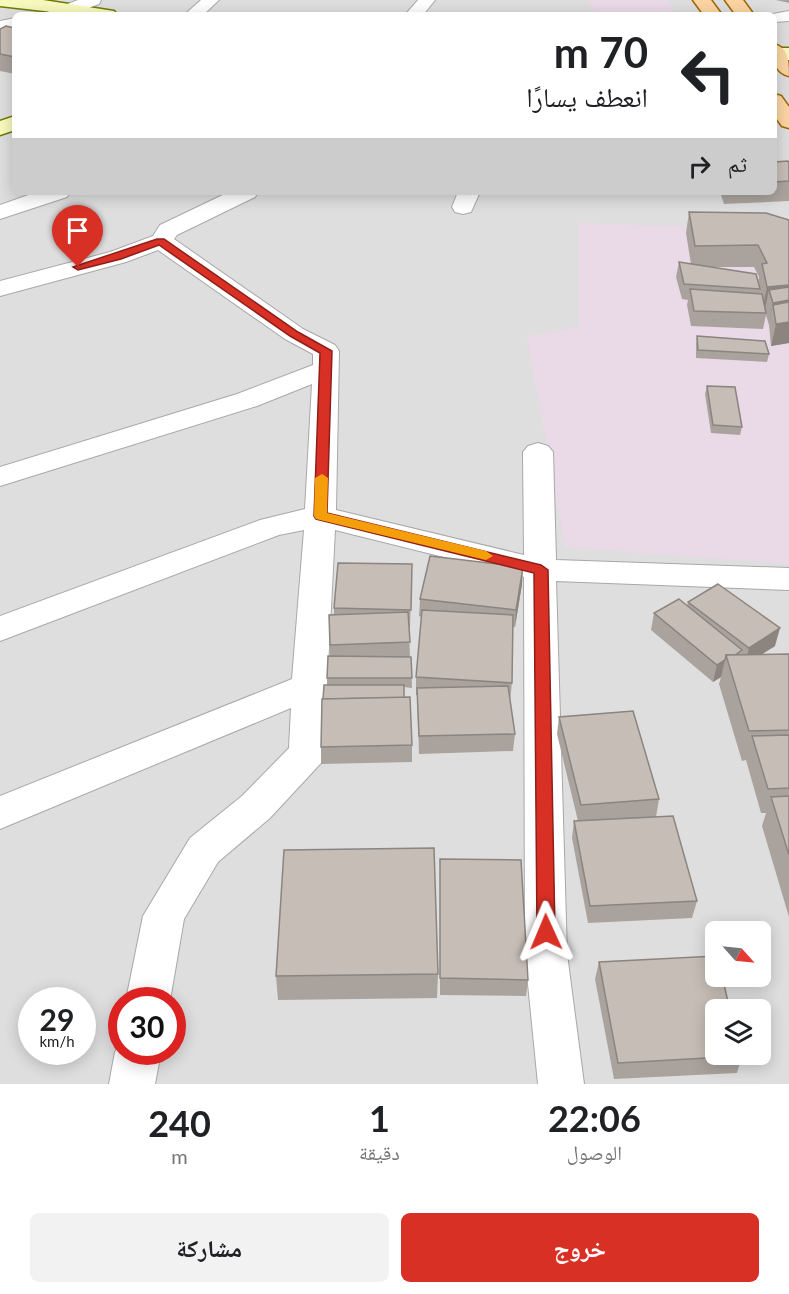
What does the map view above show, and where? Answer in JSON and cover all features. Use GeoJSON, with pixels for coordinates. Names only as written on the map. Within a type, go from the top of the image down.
{"type":"FeatureCollection","features":[{"type":"Feature","properties":{"kind":"main road"},"geometry":{"type":"LineString","coordinates":[[734,0],[744,12]]}},
{"type":"Feature","properties":{"kind":"main road"},"geometry":{"type":"LineString","coordinates":[[778,53],[789,70]]}},
{"type":"Feature","properties":{"kind":"main road"},"geometry":{"type":"LineString","coordinates":[[777,104],[789,122]]}},
{"type":"Feature","properties":{"kind":"street"},"geometry":{"type":"LineString","coordinates":[[0,1],[62,12],[93,0]]}},
{"type":"Feature","properties":{"kind":"street"},"geometry":{"type":"LineString","coordinates":[[197,12],[211,0]]}},
{"type":"Feature","properties":{"kind":"street"},"geometry":{"type":"LineString","coordinates":[[417,12],[427,0]]}},
{"type":"Feature","properties":{"kind":"street"},"geometry":{"type":"LineString","coordinates":[[0,212],[50,195]]}},
{"type":"Feature","properties":{"kind":"street"},"geometry":{"type":"LineString","coordinates":[[0,289],[117,257],[160,241],[168,230],[241,195]]}},
{"type":"Feature","properties":{"kind":"street"},"geometry":{"type":"LineString","coordinates":[[150,987],[164,916],[204,850],[256,807],[308,753],[309,686],[320,516],[326,369],[326,351],[294,334],[160,241]]}},
{"type":"Feature","properties":{"kind":"street"},"geometry":{"type":"LineString","coordinates":[[0,477],[247,400],[326,369]]}},
{"type":"Feature","properties":{"kind":"street"},"geometry":{"type":"LineString","coordinates":[[538,452],[546,954],[561,1084]]}},
{"type":"Feature","properties":{"kind":"street"},"geometry":{"type":"LineString","coordinates":[[0,629],[271,527],[320,516],[541,570],[789,579]]}},
{"type":"Feature","properties":{"kind":"street"},"geometry":{"type":"LineString","coordinates":[[0,813],[309,686]]}},
{"type":"Feature","properties":{"kind":"street"},"geometry":{"type":"LineString","coordinates":[[132,1084],[136,1065]]}},
{"type":"Feature","properties":{"kind":"shaded area"},"geometry":{"type":"Polygon","coordinates":[[[0,0],[789,0],[789,1084],[0,1084],[0,0]]]}},
{"type":"Feature","properties":{"kind":"shaded area"},"geometry":{"type":"Polygon","coordinates":[[[587,0],[668,0],[675,12],[594,12],[587,0]]]}},
{"type":"Feature","properties":{"kind":"shaded area"},"geometry":{"type":"Polygon","coordinates":[[[579,223],[789,230],[789,564],[565,547],[527,336],[579,327],[579,223]]]}},
{"type":"Feature","properties":{"kind":"building"},"geometry":{"type":"Polygon","coordinates":[[[6,26],[12,27],[12,56],[0,54],[0,29],[6,26]]]}},
{"type":"Feature","properties":{"kind":"building"},"geometry":{"type":"Polygon","coordinates":[[[788,161],[789,181],[777,182],[777,162],[788,161]]]}},
{"type":"Feature","properties":{"kind":"building"},"geometry":{"type":"Polygon","coordinates":[[[689,212],[766,213],[789,220],[789,285],[767,287],[762,264],[767,263],[758,245],[695,246],[689,212]]]}},
{"type":"Feature","properties":{"kind":"building"},"geometry":{"type":"Polygon","coordinates":[[[679,262],[756,274],[760,289],[684,284],[679,262]]]}},
{"type":"Feature","properties":{"kind":"building"},"geometry":{"type":"Polygon","coordinates":[[[789,287],[789,300],[773,303],[769,290],[789,287]]]}},
{"type":"Feature","properties":{"kind":"building"},"geometry":{"type":"Polygon","coordinates":[[[690,289],[762,294],[766,313],[694,311],[690,289]]]}},
{"type":"Feature","properties":{"kind":"building"},"geometry":{"type":"Polygon","coordinates":[[[789,302],[789,322],[776,324],[773,305],[789,302]]]}},
{"type":"Feature","properties":{"kind":"building"},"geometry":{"type":"Polygon","coordinates":[[[697,336],[765,341],[769,354],[698,350],[697,336]]]}},
{"type":"Feature","properties":{"kind":"building"},"geometry":{"type":"Polygon","coordinates":[[[707,386],[735,387],[742,427],[713,425],[707,386]]]}},
{"type":"Feature","properties":{"kind":"building"},"geometry":{"type":"Polygon","coordinates":[[[430,556],[523,567],[516,610],[420,599],[430,556]]]}},
{"type":"Feature","properties":{"kind":"building"},"geometry":{"type":"Polygon","coordinates":[[[338,563],[412,564],[411,610],[334,608],[338,563]]]}},
{"type":"Feature","properties":{"kind":"building"},"geometry":{"type":"Polygon","coordinates":[[[718,584],[780,628],[749,648],[688,602],[718,584]]]}},
{"type":"Feature","properties":{"kind":"building"},"geometry":{"type":"Polygon","coordinates":[[[679,599],[742,650],[735,655],[726,655],[725,660],[717,665],[654,613],[679,599]]]}},
{"type":"Feature","properties":{"kind":"building"},"geometry":{"type":"Polygon","coordinates":[[[422,610],[513,615],[512,683],[416,677],[422,610]]]}},
{"type":"Feature","properties":{"kind":"building"},"geometry":{"type":"Polygon","coordinates":[[[408,612],[410,642],[330,645],[329,615],[408,612]]]}},
{"type":"Feature","properties":{"kind":"building"},"geometry":{"type":"Polygon","coordinates":[[[789,654],[789,730],[749,731],[726,655],[789,654]]]}},
{"type":"Feature","properties":{"kind":"building"},"geometry":{"type":"Polygon","coordinates":[[[328,656],[411,657],[412,678],[327,678],[328,656]]]}},
{"type":"Feature","properties":{"kind":"building"},"geometry":{"type":"Polygon","coordinates":[[[324,685],[404,685],[404,698],[323,699],[324,685]]]}},
{"type":"Feature","properties":{"kind":"building"},"geometry":{"type":"Polygon","coordinates":[[[508,686],[515,734],[419,736],[417,688],[508,686]]]}},
{"type":"Feature","properties":{"kind":"building"},"geometry":{"type":"Polygon","coordinates":[[[410,697],[412,745],[321,747],[322,699],[410,697]]]}},
{"type":"Feature","properties":{"kind":"building"},"geometry":{"type":"Polygon","coordinates":[[[633,711],[659,799],[581,805],[559,717],[633,711]]]}},
{"type":"Feature","properties":{"kind":"building"},"geometry":{"type":"Polygon","coordinates":[[[789,735],[789,788],[768,789],[752,736],[789,735]]]}},
{"type":"Feature","properties":{"kind":"building"},"geometry":{"type":"Polygon","coordinates":[[[789,796],[789,855],[771,797],[789,796]]]}},
{"type":"Feature","properties":{"kind":"building"},"geometry":{"type":"Polygon","coordinates":[[[673,816],[697,901],[590,906],[574,821],[673,816]]]}},
{"type":"Feature","properties":{"kind":"building"},"geometry":{"type":"Polygon","coordinates":[[[434,848],[438,974],[276,976],[284,850],[434,848]]]}},
{"type":"Feature","properties":{"kind":"building"},"geometry":{"type":"Polygon","coordinates":[[[440,859],[521,860],[528,980],[440,978],[440,859]]]}},
{"type":"Feature","properties":{"kind":"building"},"geometry":{"type":"Polygon","coordinates":[[[705,957],[705,987],[725,987],[727,999],[705,999],[705,1058],[618,1063],[599,962],[705,957]]]}},
{"type":"Feature","properties":{"kind":"slow traffic"},"geometry":{"type":"LineString","coordinates":[[322,478],[320,516],[486,556]]}},
{"type":"Feature","properties":{"kind":"route"},"geometry":{"type":"LineString","coordinates":[[78,267],[117,257],[160,241],[294,334],[326,351],[320,516],[541,570],[546,932]]}}]}
